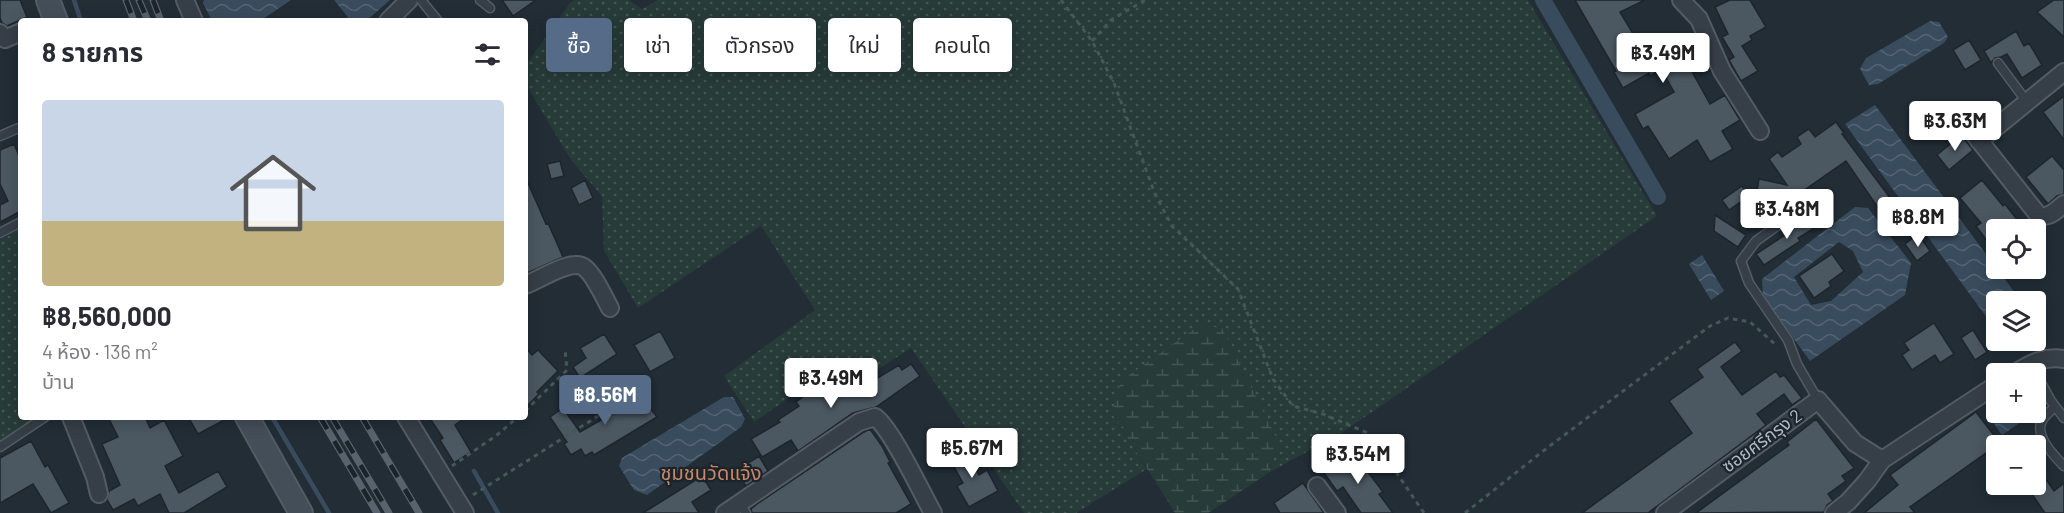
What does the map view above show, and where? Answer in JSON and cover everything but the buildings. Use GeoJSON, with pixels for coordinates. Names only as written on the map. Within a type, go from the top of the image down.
{"type":"FeatureCollection","features":[{"type":"Feature","properties":{"kind":"main road"},"geometry":{"type":"LineString","coordinates":[[249,420],[301,513]]}},
{"type":"Feature","properties":{"kind":"street"},"geometry":{"type":"LineString","coordinates":[[185,0],[193,18]]}},
{"type":"Feature","properties":{"kind":"street"},"geometry":{"type":"LineString","coordinates":[[391,18],[409,0]]}},
{"type":"Feature","properties":{"kind":"street"},"geometry":{"type":"LineString","coordinates":[[1681,0],[1698,19],[1722,71],[1760,131]]}},
{"type":"Feature","properties":{"kind":"street"},"geometry":{"type":"LineString","coordinates":[[0,33],[5,39],[18,34]]}},
{"type":"Feature","properties":{"kind":"street"},"geometry":{"type":"LineString","coordinates":[[1979,141],[2064,72]]}},
{"type":"Feature","properties":{"kind":"street"},"geometry":{"type":"LineString","coordinates":[[1956,111],[2038,216],[2051,215],[2064,204]]}},
{"type":"Feature","properties":{"kind":"street"},"geometry":{"type":"LineString","coordinates":[[528,284],[568,265],[578,264],[586,268],[610,308]]}},
{"type":"Feature","properties":{"kind":"street"},"geometry":{"type":"LineString","coordinates":[[2030,363],[2054,358],[2064,359]]}},
{"type":"Feature","properties":{"kind":"street"},"geometry":{"type":"LineString","coordinates":[[1834,513],[1848,502],[1882,460],[1986,392]]}},
{"type":"Feature","properties":{"kind":"street","name":"ซอยศรีกรุง 2"},"geometry":{"type":"LineString","coordinates":[[1665,513],[1818,400],[1855,443],[1882,460]]}},
{"type":"Feature","properties":{"kind":"street"},"geometry":{"type":"LineString","coordinates":[[725,513],[742,508],[858,422],[875,417],[881,421],[933,513]]}},
{"type":"Feature","properties":{"kind":"street"},"geometry":{"type":"LineString","coordinates":[[72,420],[95,477],[99,494]]}},
{"type":"Feature","properties":{"kind":"street"},"geometry":{"type":"LineString","coordinates":[[408,420],[465,513]]}},
{"type":"Feature","properties":{"kind":"street"},"geometry":{"type":"LineString","coordinates":[[1317,486],[1337,513]]}},
{"type":"Feature","properties":{"kind":"lane"},"geometry":{"type":"LineString","coordinates":[[421,0],[436,18]]}},
{"type":"Feature","properties":{"kind":"lane"},"geometry":{"type":"LineString","coordinates":[[480,0],[490,8]]}},
{"type":"Feature","properties":{"kind":"lane"},"geometry":{"type":"LineString","coordinates":[[1998,63],[2027,102]]}},
{"type":"Feature","properties":{"kind":"lane"},"geometry":{"type":"LineString","coordinates":[[0,136],[18,128]]}},
{"type":"Feature","properties":{"kind":"lane"},"geometry":{"type":"LineString","coordinates":[[1802,208],[1756,241],[1741,261],[1749,283],[1788,340],[1797,364],[1818,400]]}},
{"type":"Feature","properties":{"kind":"lane"},"geometry":{"type":"LineString","coordinates":[[0,233],[18,224]]}},
{"type":"Feature","properties":{"kind":"lane"},"geometry":{"type":"LineString","coordinates":[[2046,391],[2064,418]]}},
{"type":"Feature","properties":{"kind":"lane"},"geometry":{"type":"LineString","coordinates":[[2055,407],[2041,421],[2040,432],[2064,466]]}},
{"type":"Feature","properties":{"kind":"lane"},"geometry":{"type":"LineString","coordinates":[[0,447],[40,420]]}},
{"type":"Feature","properties":{"kind":"path"},"geometry":{"type":"LineString","coordinates":[[1061,0],[1092,41],[1114,83],[1155,194],[1172,226],[1238,289],[1273,379],[1293,406],[1323,414],[1370,434],[1424,513]]}},
{"type":"Feature","properties":{"kind":"path"},"geometry":{"type":"LineString","coordinates":[[1092,41],[1111,20],[1145,0]]}},
{"type":"Feature","properties":{"kind":"path"},"geometry":{"type":"LineString","coordinates":[[1465,513],[1547,448],[1710,326],[1728,318],[1750,322],[1797,364]]}},
{"type":"Feature","properties":{"kind":"path"},"geometry":{"type":"LineString","coordinates":[[528,408],[567,370],[565,349]]}},
{"type":"Feature","properties":{"kind":"path"},"geometry":{"type":"LineString","coordinates":[[472,496],[606,411]]}},
{"type":"Feature","properties":{"kind":"path"},"geometry":{"type":"LineString","coordinates":[[452,466],[514,420]]}},
{"type":"Feature","properties":{"kind":"green space"},"geometry":{"type":"Polygon","coordinates":[[[575,0],[629,0],[642,9],[658,0],[1528,0],[1657,216],[1343,432],[1270,472],[1278,443],[1222,328],[1112,413],[1147,469],[1076,513],[1024,513],[911,348],[857,383],[842,361],[754,422],[724,376],[815,310],[761,226],[638,308],[604,251],[602,196],[571,160],[528,88],[528,62],[546,37],[546,72],[612,72],[612,18],[559,18],[575,0]]]}},
{"type":"Feature","properties":{"kind":"green space"},"geometry":{"type":"Polygon","coordinates":[[[18,231],[18,420],[36,420],[0,448],[0,240],[18,231]]]}},
{"type":"Feature","properties":{"kind":"green space"},"geometry":{"type":"Polygon","coordinates":[[[1200,325],[1222,328],[1279,443],[1270,472],[1208,513],[1175,513],[1112,413],[1121,381],[1200,325]]]}},
{"type":"Feature","properties":{"kind":"water"},"geometry":{"type":"Polygon","coordinates":[[[204,0],[291,0],[264,18],[210,18],[203,3],[204,0]]]}},
{"type":"Feature","properties":{"kind":"water"},"geometry":{"type":"Polygon","coordinates":[[[334,0],[390,0],[369,18],[349,18],[334,0]]]}},
{"type":"Feature","properties":{"kind":"water"},"geometry":{"type":"Polygon","coordinates":[[[1930,21],[1939,22],[1948,37],[1944,43],[1878,84],[1869,85],[1860,69],[1866,58],[1930,21]]]}},
{"type":"Feature","properties":{"kind":"water"},"geometry":{"type":"Polygon","coordinates":[[[1875,105],[1986,254],[1986,279],[2005,279],[2014,291],[1986,291],[1986,316],[1845,124],[1875,105]]]}},
{"type":"Feature","properties":{"kind":"water"},"geometry":{"type":"Polygon","coordinates":[[[1855,207],[1868,208],[1911,263],[1905,295],[1810,361],[1763,296],[1762,279],[1855,207]],[[1839,242],[1794,277],[1811,305],[1831,301],[1863,272],[1853,251],[1839,242]]]}},
{"type":"Feature","properties":{"kind":"water"},"geometry":{"type":"Polygon","coordinates":[[[1702,255],[1724,291],[1711,300],[1689,264],[1702,255]]]}},
{"type":"Feature","properties":{"kind":"water"},"geometry":{"type":"Polygon","coordinates":[[[724,397],[733,397],[745,419],[741,427],[647,495],[634,490],[619,466],[622,458],[724,397]]]}},
{"type":"Feature","properties":{"kind":"water"},"geometry":{"type":"Polygon","coordinates":[[[1993,423],[2019,423],[2002,435],[1993,423]]]}},
{"type":"Feature","properties":{"kind":"waterway"},"geometry":{"type":"LineString","coordinates":[[74,0],[80,18]]}},
{"type":"Feature","properties":{"kind":"waterway"},"geometry":{"type":"LineString","coordinates":[[1543,0],[1658,197]]}},
{"type":"Feature","properties":{"kind":"waterway"},"geometry":{"type":"LineString","coordinates":[[274,420],[329,513]]}},
{"type":"Feature","properties":{"kind":"waterway"},"geometry":{"type":"LineString","coordinates":[[474,471],[498,513]]}},
{"type":"Feature","properties":{"kind":"railway"},"geometry":{"type":"LineString","coordinates":[[126,0],[133,18]]}},
{"type":"Feature","properties":{"kind":"railway"},"geometry":{"type":"LineString","coordinates":[[139,0],[147,18]]}},
{"type":"Feature","properties":{"kind":"railway"},"geometry":{"type":"LineString","coordinates":[[153,0],[160,18]]}},
{"type":"Feature","properties":{"kind":"railway"},"geometry":{"type":"LineString","coordinates":[[322,420],[377,513]]}},
{"type":"Feature","properties":{"kind":"railway"},"geometry":{"type":"LineString","coordinates":[[334,420],[389,513]]}},
{"type":"Feature","properties":{"kind":"railway"},"geometry":{"type":"LineString","coordinates":[[364,420],[419,513]]}},
{"type":"Feature","properties":{"kind":"district","name":"ชุมชนวัดแจ้ง"},"geometry":{"type":"Point","coordinates":[711,473]}}]}
